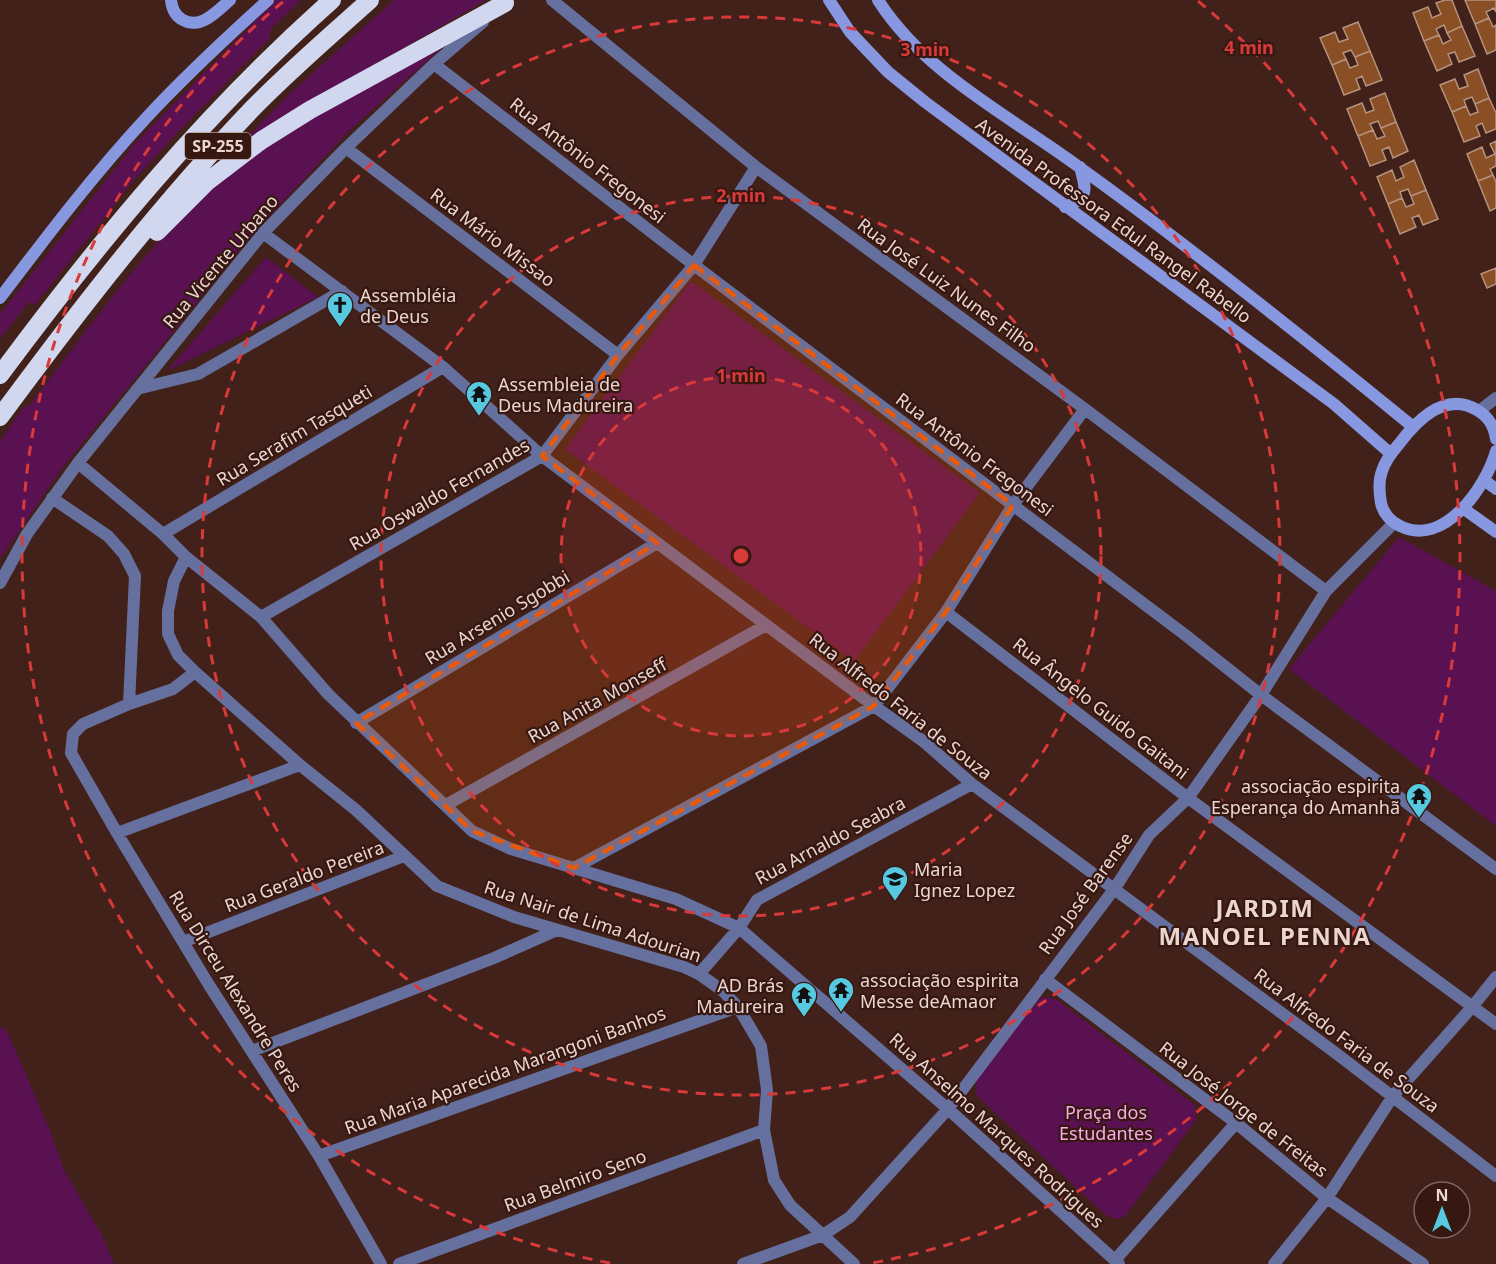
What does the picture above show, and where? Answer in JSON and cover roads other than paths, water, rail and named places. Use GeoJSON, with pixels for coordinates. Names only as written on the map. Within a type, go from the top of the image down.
{"type":"FeatureCollection","features":[{"type":"Feature","properties":{"kind":"highway"},"geometry":{"type":"LineString","coordinates":[[220,106],[316,0]]}},
{"type":"Feature","properties":{"kind":"highway","name":"SP-255"},"geometry":{"type":"LineString","coordinates":[[0,375],[53,303],[139,198],[220,106],[332,0]]}},
{"type":"Feature","properties":{"kind":"highway","name":"SP-255"},"geometry":{"type":"LineString","coordinates":[[0,417],[81,308],[186,181],[255,106],[370,0]]}},
{"type":"Feature","properties":{"kind":"highway"},"geometry":{"type":"LineString","coordinates":[[81,308],[208,181],[236,158],[310,111],[510,2]]}},
{"type":"Feature","properties":{"kind":"highway"},"geometry":{"type":"LineString","coordinates":[[0,359],[53,303]]}},
{"type":"Feature","properties":{"kind":"main road"},"geometry":{"type":"LineString","coordinates":[[171,0],[172,8],[178,17],[188,23],[196,23],[206,19],[230,0]]}},
{"type":"Feature","properties":{"kind":"main road"},"geometry":{"type":"LineString","coordinates":[[0,298],[57,223],[147,117],[200,62],[268,0]]}},
{"type":"Feature","properties":{"kind":"main road","name":"Avenida Professora Edul Rangel Rabello"},"geometry":{"type":"LineString","coordinates":[[829,0],[850,32],[888,72],[925,102],[1334,404],[1391,454]]}},
{"type":"Feature","properties":{"kind":"main road","name":"Avenida Professora Edul Rangel Rabello"},"geometry":{"type":"LineString","coordinates":[[878,0],[915,46],[948,75],[1080,167],[1302,335],[1412,426]]}},
{"type":"Feature","properties":{"kind":"main road"},"geometry":{"type":"LineString","coordinates":[[1065,207],[1077,202],[1084,195],[1085,187],[1080,167]]}},
{"type":"Feature","properties":{"kind":"main road"},"geometry":{"type":"LineString","coordinates":[[1496,440],[1489,418],[1466,404],[1451,404],[1434,409],[1412,426],[1382,470],[1378,487],[1381,506],[1394,523],[1405,529],[1435,528],[1464,509],[1484,480],[1496,452]]}},
{"type":"Feature","properties":{"kind":"main road"},"geometry":{"type":"LineString","coordinates":[[1484,480],[1496,489]]}},
{"type":"Feature","properties":{"kind":"main road"},"geometry":{"type":"LineString","coordinates":[[1464,509],[1496,532]]}},
{"type":"Feature","properties":{"kind":"street","name":"Rua José Luiz Nunes Filho"},"geometry":{"type":"LineString","coordinates":[[552,0],[756,167],[1085,409],[1326,591]]}},
{"type":"Feature","properties":{"kind":"street","name":"Rua Vicente Urbano"},"geometry":{"type":"LineString","coordinates":[[0,583],[27,534],[78,463],[263,233],[346,148],[434,64],[510,2]]}},
{"type":"Feature","properties":{"kind":"street","name":"Rua Antônio Fregonesi"},"geometry":{"type":"LineString","coordinates":[[434,64],[694,266],[1013,505],[1261,695],[1496,869]]}},
{"type":"Feature","properties":{"kind":"street","name":"Rua Mário Missao"},"geometry":{"type":"LineString","coordinates":[[346,148],[618,355]]}},
{"type":"Feature","properties":{"kind":"street","name":"Rua Oswaldo Fernandes"},"geometry":{"type":"LineString","coordinates":[[261,617],[542,456],[618,355],[694,266],[756,167]]}},
{"type":"Feature","properties":{"kind":"street","name":"Rua Alfredo Faria de Souza"},"geometry":{"type":"LineString","coordinates":[[263,233],[443,367],[542,456],[923,741],[972,784],[1116,888],[1496,1176]]}},
{"type":"Feature","properties":{"kind":"street"},"geometry":{"type":"LineString","coordinates":[[137,389],[198,375],[342,291]]}},
{"type":"Feature","properties":{"kind":"street","name":"Rua Serafim Tasqueti"},"geometry":{"type":"LineString","coordinates":[[163,534],[443,367]]}},
{"type":"Feature","properties":{"kind":"street"},"geometry":{"type":"LineString","coordinates":[[1479,411],[1496,398]]}},
{"type":"Feature","properties":{"kind":"street"},"geometry":{"type":"LineString","coordinates":[[574,868],[874,706],[946,612],[1013,505],[1085,409]]}},
{"type":"Feature","properties":{"kind":"street","name":"Rua Anselmo Marques Rodrigues"},"geometry":{"type":"LineString","coordinates":[[78,463],[163,534],[186,557],[261,617],[356,723],[472,831],[511,849],[676,899],[739,928],[948,1109],[1117,1262]]}},
{"type":"Feature","properties":{"kind":"street"},"geometry":{"type":"LineString","coordinates":[[52,498],[108,536],[124,554],[135,576],[129,704],[173,689],[195,672]]}},
{"type":"Feature","properties":{"kind":"street","name":"Rua José Barense"},"geometry":{"type":"LineString","coordinates":[[742,1264],[823,1235],[850,1217],[948,1109],[1116,888],[1149,835],[1188,798],[1261,695],[1326,591],[1394,523]]}},
{"type":"Feature","properties":{"kind":"street","name":"Rua Arsenio Sgobbi"},"geometry":{"type":"LineString","coordinates":[[356,723],[657,543]]}},
{"type":"Feature","properties":{"kind":"street","name":"Rua Nair de Lima Adourian"},"geometry":{"type":"LineString","coordinates":[[186,557],[174,581],[168,611],[168,633],[178,655],[300,765],[356,810],[437,886],[514,917],[684,968],[699,974],[723,991],[738,1007],[761,1046],[767,1090],[764,1130],[774,1180],[790,1204],[854,1264]]}},
{"type":"Feature","properties":{"kind":"street","name":"Rua Ângelo Guido Gaitani"},"geometry":{"type":"LineString","coordinates":[[946,612],[1188,798],[1496,1024]]}},
{"type":"Feature","properties":{"kind":"street","name":"Rua Anita Monseff"},"geometry":{"type":"LineString","coordinates":[[446,806],[766,625]]}},
{"type":"Feature","properties":{"kind":"street","name":"Rua Dirceu Alexandre Peres"},"geometry":{"type":"LineString","coordinates":[[129,704],[83,724],[73,734],[71,753],[183,942],[319,1156],[381,1264]]}},
{"type":"Feature","properties":{"kind":"street"},"geometry":{"type":"LineString","coordinates":[[117,833],[300,765]]}},
{"type":"Feature","properties":{"kind":"street","name":"Rua Arnaldo Seabra"},"geometry":{"type":"LineString","coordinates":[[699,974],[739,928],[757,900],[972,784]]}},
{"type":"Feature","properties":{"kind":"street","name":"Rua Geraldo Pereira"},"geometry":{"type":"LineString","coordinates":[[183,942],[404,856]]}},
{"type":"Feature","properties":{"kind":"street"},"geometry":{"type":"LineString","coordinates":[[252,1051],[494,958],[557,930]]}},
{"type":"Feature","properties":{"kind":"street"},"geometry":{"type":"LineString","coordinates":[[1274,1264],[1327,1198],[1393,1096],[1496,977]]}},
{"type":"Feature","properties":{"kind":"street","name":"Rua José Jorge de Freitas"},"geometry":{"type":"LineString","coordinates":[[1045,979],[1236,1123],[1327,1198],[1423,1264]]}},
{"type":"Feature","properties":{"kind":"street","name":"Rua Maria Aparecida Marangoni Banhos"},"geometry":{"type":"LineString","coordinates":[[319,1156],[738,1007]]}},
{"type":"Feature","properties":{"kind":"street"},"geometry":{"type":"LineString","coordinates":[[1117,1262],[1236,1123]]}},
{"type":"Feature","properties":{"kind":"street","name":"Rua Belmiro Seno"},"geometry":{"type":"LineString","coordinates":[[399,1264],[764,1130]]}},
{"type":"Feature","properties":{"kind":"place","name":"Assembléia de Deus"},"geometry":{"type":"Point","coordinates":[340,328]}},
{"type":"Feature","properties":{"kind":"place","name":"Assembleia de Deus Madureira"},"geometry":{"type":"Point","coordinates":[479,417]}},
{"type":"Feature","properties":{"kind":"place","name":"associação espirita Esperança do Amanhã"},"geometry":{"type":"Point","coordinates":[1419,819]}},
{"type":"Feature","properties":{"kind":"place","name":"Maria Ignez Lopez"},"geometry":{"type":"Point","coordinates":[895,902]}},
{"type":"Feature","properties":{"kind":"place","name":"associação espirita Messe deAmaor"},"geometry":{"type":"Point","coordinates":[841,1013]}},
{"type":"Feature","properties":{"kind":"place","name":"AD Brás Madureira"},"geometry":{"type":"Point","coordinates":[804,1018]}},
{"type":"Feature","properties":{"kind":"district","name":"JARDIM MANOEL PENNA"},"geometry":{"type":"Point","coordinates":[1265,921]}},
{"type":"Feature","properties":{"kind":"park label","name":"Praça dos Estudantes"},"geometry":{"type":"Point","coordinates":[1106,1122]}}]}
